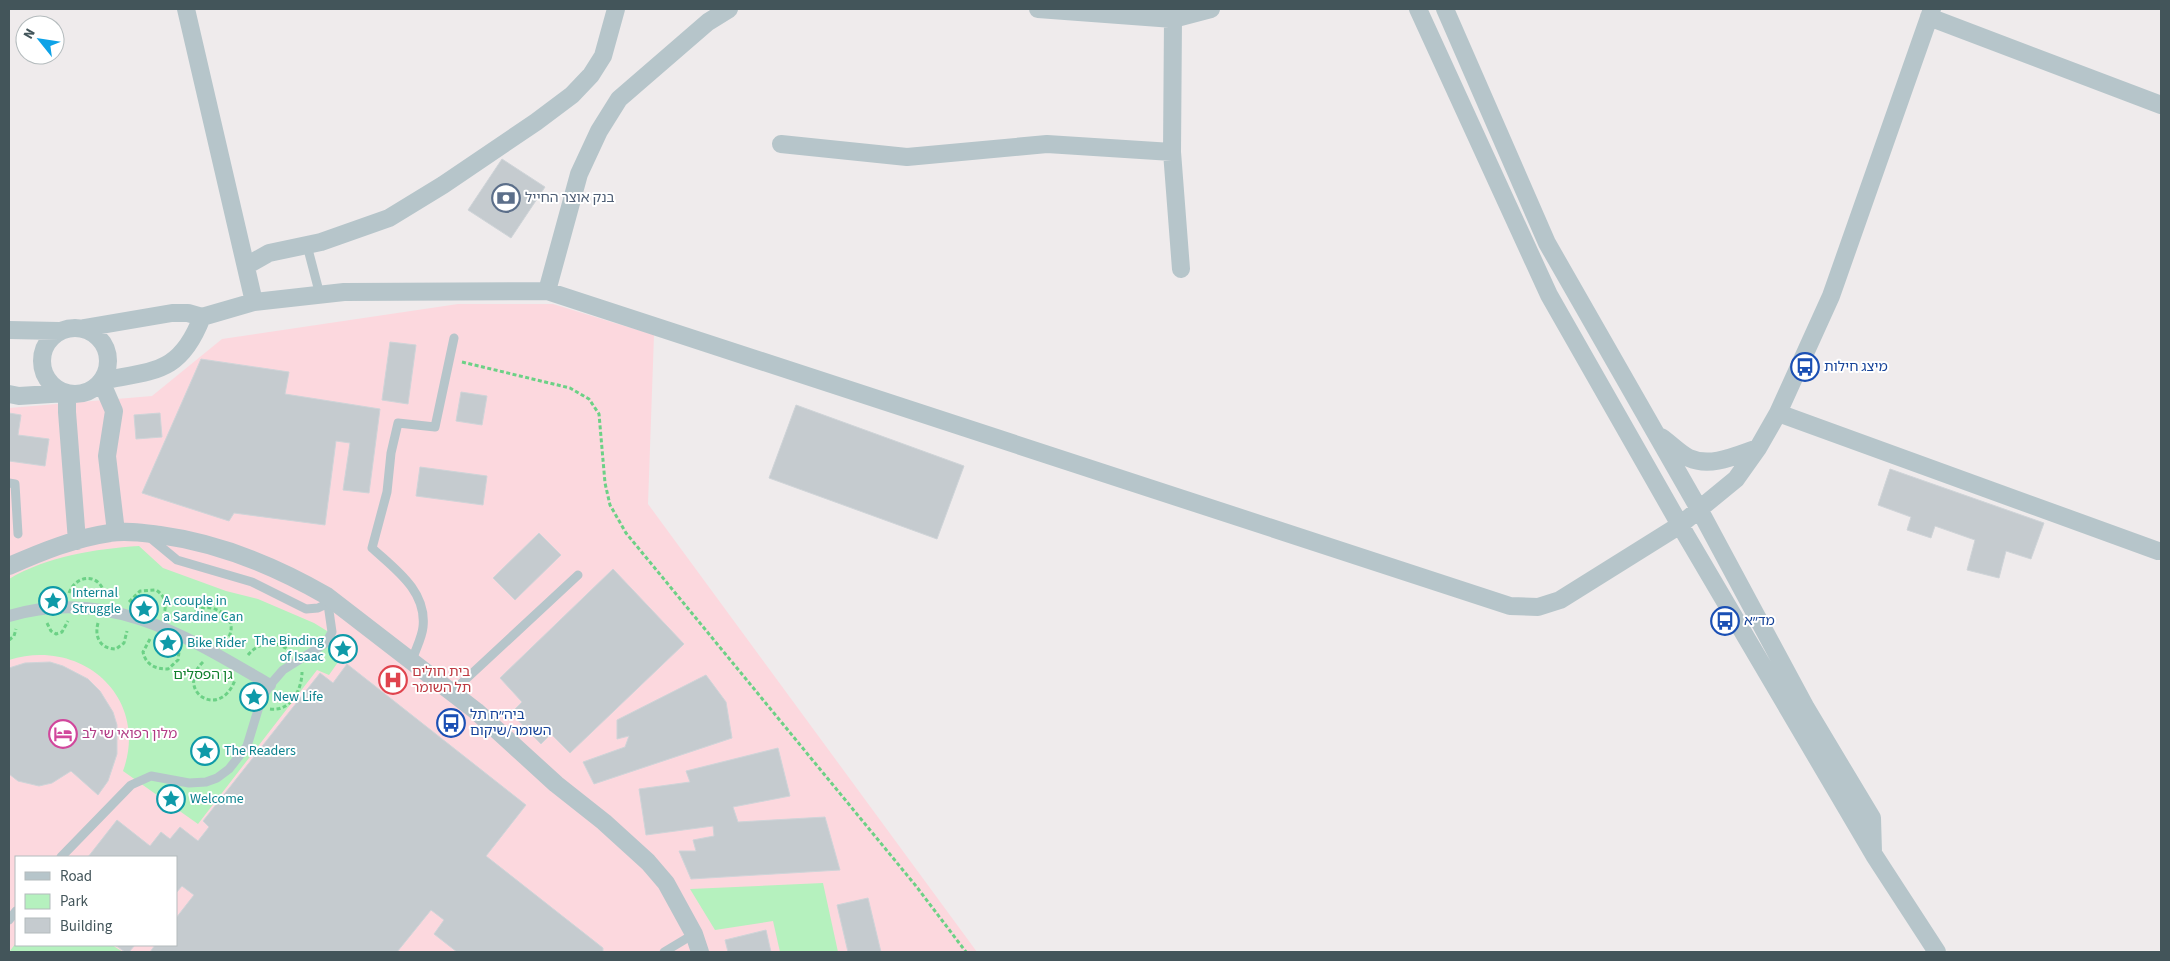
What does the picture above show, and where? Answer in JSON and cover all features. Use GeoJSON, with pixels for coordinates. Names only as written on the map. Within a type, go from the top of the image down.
{"type":"FeatureCollection","features":[{"type":"Feature","properties":{"kind":"street"},"geometry":{"type":"LineString","coordinates":[[186,9],[254,302]]}},
{"type":"Feature","properties":{"kind":"street"},"geometry":{"type":"LineString","coordinates":[[246,266],[269,253],[321,242],[389,218],[443,185],[536,122],[572,95],[591,75],[604,56],[616,9]]}},
{"type":"Feature","properties":{"kind":"street"},"geometry":{"type":"LineString","coordinates":[[547,291],[580,174],[599,131],[619,99],[708,22],[729,9]]}},
{"type":"Feature","properties":{"kind":"street"},"geometry":{"type":"LineString","coordinates":[[1038,9],[1173,19],[1211,9]]}},
{"type":"Feature","properties":{"kind":"street"},"geometry":{"type":"LineString","coordinates":[[1418,9],[1549,295],[1680,525],[1874,856],[1937,952]]}},
{"type":"Feature","properties":{"kind":"street"},"geometry":{"type":"LineString","coordinates":[[1445,9],[1547,243],[1699,509],[1806,708],[1872,818],[1874,856]]}},
{"type":"Feature","properties":{"kind":"street"},"geometry":{"type":"LineString","coordinates":[[9,330],[59,331],[172,313],[188,313],[202,317],[254,302],[344,292],[547,291],[1510,606],[1538,606],[1560,600],[1680,525],[1736,479],[1758,448],[1778,413],[1830,296],[1930,13],[2161,105]]}},
{"type":"Feature","properties":{"kind":"street"},"geometry":{"type":"LineString","coordinates":[[1173,19],[1172,152],[1181,268]]}},
{"type":"Feature","properties":{"kind":"street"},"geometry":{"type":"LineString","coordinates":[[781,144],[907,157],[1046,144],[1172,152]]}},
{"type":"Feature","properties":{"kind":"street"},"geometry":{"type":"LineString","coordinates":[[9,394],[19,396],[86,392],[101,381],[158,370],[180,357],[194,337],[202,317]]}},
{"type":"Feature","properties":{"kind":"street"},"geometry":{"type":"LineString","coordinates":[[84,328],[99,337],[108,353],[108,363],[101,381],[114,411],[107,456],[116,532]]}},
{"type":"Feature","properties":{"kind":"street"},"geometry":{"type":"LineString","coordinates":[[59,331],[52,336],[43,350],[42,367],[50,384],[67,393]]}},
{"type":"Feature","properties":{"kind":"street"},"geometry":{"type":"LineString","coordinates":[[67,393],[77,541]]}},
{"type":"Feature","properties":{"kind":"street"},"geometry":{"type":"LineString","coordinates":[[1778,413],[2158,552],[2161,551]]}},
{"type":"Feature","properties":{"kind":"street"},"geometry":{"type":"LineString","coordinates":[[1653,431],[1689,458],[1703,461],[1718,461],[1758,448]]}},
{"type":"Feature","properties":{"kind":"street"},"geometry":{"type":"LineString","coordinates":[[9,566],[39,553],[77,541],[116,532],[144,533],[206,543],[300,580],[412,660],[452,692],[648,862],[666,883],[694,934],[700,952]]}},
{"type":"Feature","properties":{"kind":"street"},"geometry":{"type":"LineString","coordinates":[[9,616],[45,608],[68,607],[113,611],[132,616],[175,632],[270,686]]}},
{"type":"Feature","properties":{"kind":"lane"},"geometry":{"type":"LineString","coordinates":[[309,253],[320,295]]}},
{"type":"Feature","properties":{"kind":"lane"},"geometry":{"type":"LineString","coordinates":[[412,660],[423,627],[421,606],[410,583],[372,548],[387,492],[391,453],[398,423],[435,428],[454,338]]}},
{"type":"Feature","properties":{"kind":"lane"},"geometry":{"type":"LineString","coordinates":[[9,483],[15,484],[18,534]]}},
{"type":"Feature","properties":{"kind":"lane"},"geometry":{"type":"LineString","coordinates":[[62,856],[131,785],[151,776],[189,783],[206,782],[217,778],[229,769],[247,746],[258,708],[270,686],[283,670],[326,643],[332,632],[331,602],[318,608],[306,609],[252,582],[177,560],[144,533]]}},
{"type":"Feature","properties":{"kind":"lane"},"geometry":{"type":"LineString","coordinates":[[452,692],[578,575]]}},
{"type":"Feature","properties":{"kind":"lane"},"geometry":{"type":"LineString","coordinates":[[664,952],[694,934]]}},
{"type":"Feature","properties":{"kind":"path"},"geometry":{"type":"LineString","coordinates":[[450,359],[570,388],[589,399],[599,414],[605,483],[610,505],[626,533],[916,886],[966,952]]}},
{"type":"Feature","properties":{"kind":"shaded area","name":"בית חולים תל השומר"},"geometry":{"type":"Polygon","coordinates":[[[458,304],[553,304],[654,335],[648,504],[977,952],[9,952],[9,408],[152,396],[222,339],[458,304]]]}},
{"type":"Feature","properties":{"kind":"green space","name":"גן הפסלים"},"geometry":{"type":"Polygon","coordinates":[[[139,546],[163,568],[226,591],[258,599],[314,623],[350,645],[329,675],[317,670],[198,824],[123,771],[129,744],[127,719],[118,697],[103,679],[84,666],[61,657],[36,655],[9,660],[9,579],[56,559],[106,549],[139,546]]]}},
{"type":"Feature","properties":{"kind":"green space"},"geometry":{"type":"Polygon","coordinates":[[[823,883],[838,952],[780,952],[773,921],[715,930],[690,889],[823,883]]]}},
{"type":"Feature","properties":{"kind":"green space"},"geometry":{"type":"Polygon","coordinates":[[[15,944],[15,946],[114,946],[123,952],[9,952],[15,944]]]}},
{"type":"Feature","properties":{"kind":"building","name":"בנק אוצר החייל"},"geometry":{"type":"Polygon","coordinates":[[[502,159],[545,187],[511,238],[468,210],[502,159]]]}},
{"type":"Feature","properties":{"kind":"building"},"geometry":{"type":"Polygon","coordinates":[[[390,342],[416,345],[408,404],[382,400],[390,342]]]}},
{"type":"Feature","properties":{"kind":"building"},"geometry":{"type":"Polygon","coordinates":[[[201,359],[289,372],[285,394],[380,409],[369,493],[343,490],[350,443],[336,441],[325,525],[234,513],[229,521],[142,493],[201,359]]]}},
{"type":"Feature","properties":{"kind":"building"},"geometry":{"type":"Polygon","coordinates":[[[461,392],[487,396],[482,425],[456,421],[461,392]]]}},
{"type":"Feature","properties":{"kind":"building"},"geometry":{"type":"Polygon","coordinates":[[[796,405],[964,466],[937,539],[769,478],[796,405]]]}},
{"type":"Feature","properties":{"kind":"building"},"geometry":{"type":"Polygon","coordinates":[[[9,413],[21,415],[18,435],[49,439],[45,466],[9,461],[9,413]]]}},
{"type":"Feature","properties":{"kind":"building"},"geometry":{"type":"Polygon","coordinates":[[[160,413],[162,437],[136,439],[134,415],[160,413]]]}},
{"type":"Feature","properties":{"kind":"building"},"geometry":{"type":"Polygon","coordinates":[[[420,467],[487,476],[483,505],[416,496],[420,467]]]}},
{"type":"Feature","properties":{"kind":"building"},"geometry":{"type":"Polygon","coordinates":[[[1890,469],[2044,523],[2031,559],[2006,551],[1999,578],[1967,570],[1975,540],[1935,526],[1931,538],[1907,530],[1911,517],[1878,505],[1890,469]]]}},
{"type":"Feature","properties":{"kind":"building"},"geometry":{"type":"Polygon","coordinates":[[[539,533],[561,555],[515,600],[493,578],[539,533]]]}},
{"type":"Feature","properties":{"kind":"building"},"geometry":{"type":"Polygon","coordinates":[[[613,569],[684,644],[570,753],[551,734],[541,744],[511,713],[522,702],[500,678],[613,569]]]}},
{"type":"Feature","properties":{"kind":"building","name":"מלון רפואי שי לב"},"geometry":{"type":"Polygon","coordinates":[[[50,662],[63,666],[88,679],[100,691],[113,712],[117,725],[117,754],[108,781],[98,795],[71,771],[52,783],[39,786],[18,781],[9,774],[9,668],[25,663],[50,662]]]}},
{"type":"Feature","properties":{"kind":"building"},"geometry":{"type":"Polygon","coordinates":[[[347,664],[526,805],[486,856],[603,948],[603,952],[457,952],[434,934],[444,920],[431,910],[397,952],[150,952],[154,946],[178,946],[178,915],[194,895],[182,886],[178,891],[178,856],[89,856],[117,820],[150,846],[161,832],[170,839],[180,827],[198,841],[209,827],[203,821],[320,673],[333,683],[347,664]]]}},
{"type":"Feature","properties":{"kind":"building"},"geometry":{"type":"Polygon","coordinates":[[[706,675],[726,702],[732,738],[594,784],[583,762],[625,747],[629,736],[617,739],[617,720],[706,675]]]}},
{"type":"Feature","properties":{"kind":"building"},"geometry":{"type":"Polygon","coordinates":[[[778,748],[790,796],[733,807],[738,822],[825,817],[840,870],[691,879],[679,851],[696,851],[693,840],[714,836],[713,826],[646,835],[639,789],[690,782],[686,771],[778,748]]]}},
{"type":"Feature","properties":{"kind":"building"},"geometry":{"type":"Polygon","coordinates":[[[868,898],[881,952],[848,952],[837,905],[868,898]]]}},
{"type":"Feature","properties":{"kind":"building"},"geometry":{"type":"Polygon","coordinates":[[[766,930],[771,952],[728,952],[725,940],[766,930]]]}},
{"type":"Feature","properties":{"kind":"building"},"geometry":{"type":"Polygon","coordinates":[[[116,946],[134,946],[129,952],[125,952],[116,946]]]}},
{"type":"Feature","properties":{"kind":"place","name":"בנק אוצר החייל"},"geometry":{"type":"Point","coordinates":[506,198]}},
{"type":"Feature","properties":{"kind":"place","name":"מיצג חילות"},"geometry":{"type":"Point","coordinates":[1805,367]}},
{"type":"Feature","properties":{"kind":"place","name":"Internal Struggle"},"geometry":{"type":"Point","coordinates":[53,601]}},
{"type":"Feature","properties":{"kind":"place","name":"A couple in a Sardine Can"},"geometry":{"type":"Point","coordinates":[144,609]}},
{"type":"Feature","properties":{"kind":"place","name":"מד״א"},"geometry":{"type":"Point","coordinates":[1725,621]}},
{"type":"Feature","properties":{"kind":"place","name":"Bike Rider"},"geometry":{"type":"Point","coordinates":[168,643]}},
{"type":"Feature","properties":{"kind":"place","name":"The Binding of Isaac"},"geometry":{"type":"Point","coordinates":[343,649]}},
{"type":"Feature","properties":{"kind":"place","name":"בית חולים תל השומר"},"geometry":{"type":"Point","coordinates":[393,680]}},
{"type":"Feature","properties":{"kind":"place","name":"New Life"},"geometry":{"type":"Point","coordinates":[254,697]}},
{"type":"Feature","properties":{"kind":"place","name":"ביה״ח תל השומר/שיקום"},"geometry":{"type":"Point","coordinates":[451,723]}},
{"type":"Feature","properties":{"kind":"place","name":"מלון רפואי שי לב"},"geometry":{"type":"Point","coordinates":[63,734]}},
{"type":"Feature","properties":{"kind":"place","name":"The Readers"},"geometry":{"type":"Point","coordinates":[205,751]}},
{"type":"Feature","properties":{"kind":"place","name":"Welcome"},"geometry":{"type":"Point","coordinates":[171,799]}}]}
